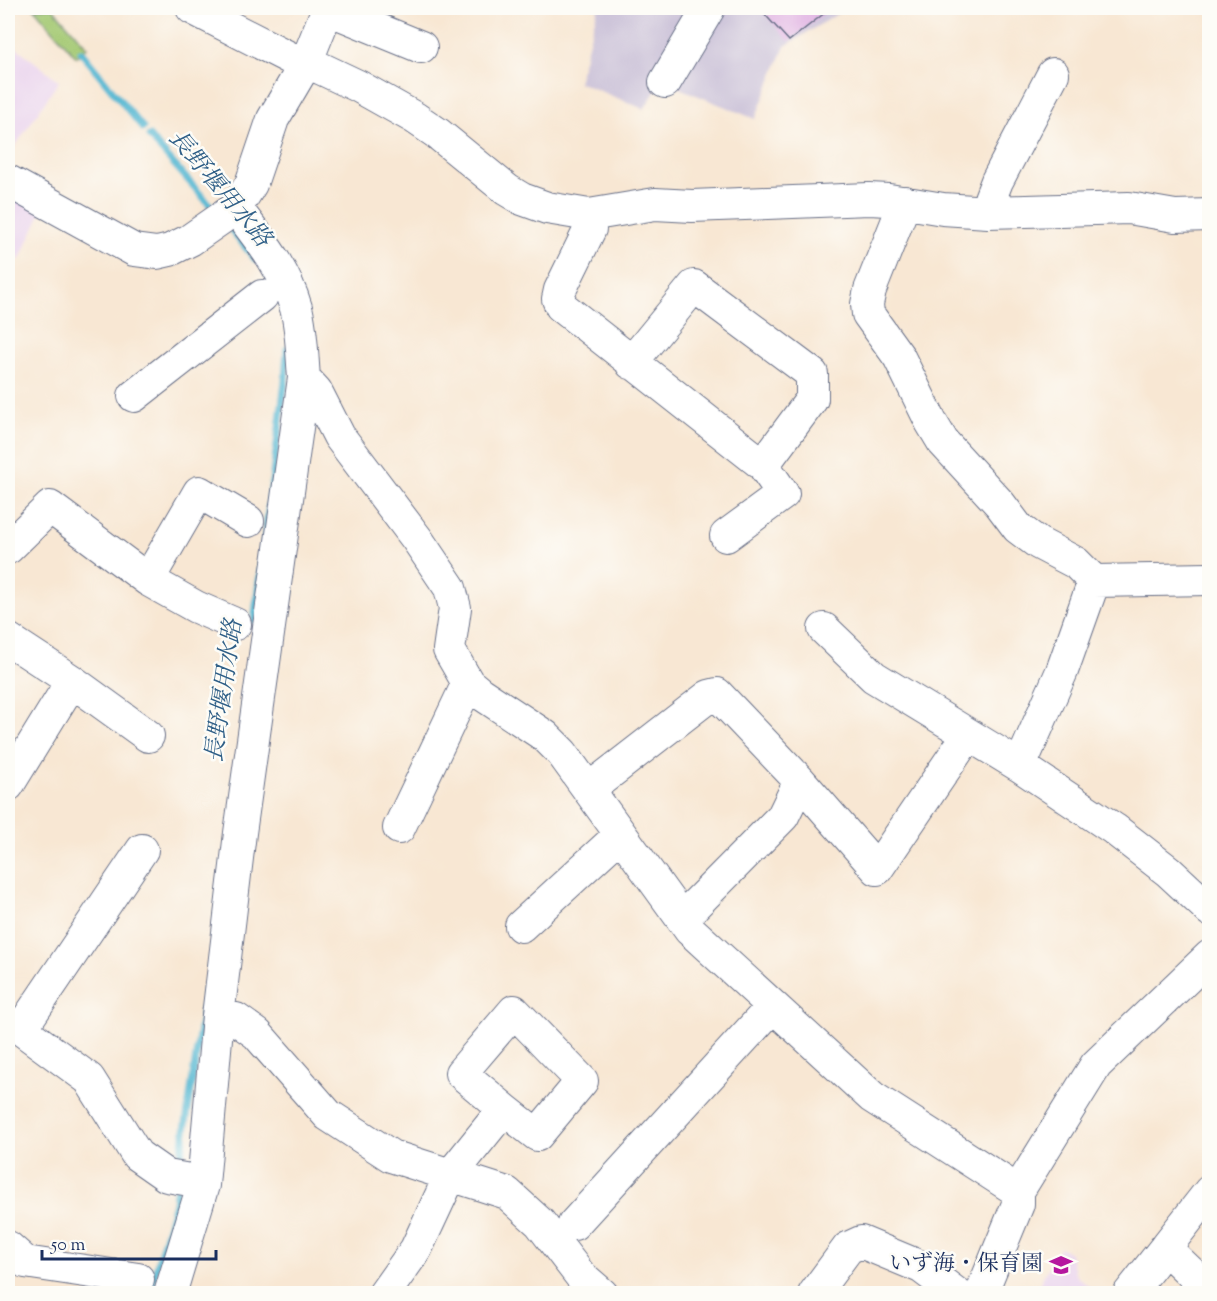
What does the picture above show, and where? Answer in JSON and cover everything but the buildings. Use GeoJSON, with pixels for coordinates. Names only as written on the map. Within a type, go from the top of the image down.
{"type":"FeatureCollection","features":[{"type":"Feature","properties":{"kind":"street"},"geometry":{"type":"LineString","coordinates":[[192,8],[290,58],[357,86],[415,118],[507,190],[522,199],[558,210],[589,215],[655,204],[692,206],[869,199],[905,202],[943,209],[988,212],[1129,208],[1175,216],[1209,214]]}},
{"type":"Feature","properties":{"kind":"street"},"geometry":{"type":"LineString","coordinates":[[8,181],[134,250],[157,253],[170,250],[225,215],[251,184],[273,119],[306,63],[328,8],[421,48]]}},
{"type":"Feature","properties":{"kind":"street"},"geometry":{"type":"LineString","coordinates":[[665,82],[709,8]]}},
{"type":"Feature","properties":{"kind":"street"},"geometry":{"type":"LineString","coordinates":[[988,212],[997,181],[1053,74]]}},
{"type":"Feature","properties":{"kind":"street"},"geometry":{"type":"LineString","coordinates":[[905,202],[870,290],[867,304],[868,314],[899,357],[931,422],[960,462],[1000,504],[1018,528],[1038,543],[1076,563],[1094,580],[1209,579]]}},
{"type":"Feature","properties":{"kind":"street"},"geometry":{"type":"LineString","coordinates":[[170,1293],[187,1180],[218,1016],[240,833],[304,378],[302,339],[297,309],[290,290],[271,254],[225,215]]}},
{"type":"Feature","properties":{"kind":"street"},"geometry":{"type":"LineString","coordinates":[[589,215],[590,229],[564,279],[558,298],[561,306],[763,465],[783,494],[726,536]]}},
{"type":"Feature","properties":{"kind":"street"},"geometry":{"type":"LineString","coordinates":[[631,363],[694,286],[812,374],[812,399],[763,465]]}},
{"type":"Feature","properties":{"kind":"street"},"geometry":{"type":"LineString","coordinates":[[134,396],[262,296]]}},
{"type":"Feature","properties":{"kind":"street"},"geometry":{"type":"LineString","coordinates":[[304,378],[316,391],[339,436],[417,539],[450,588],[455,608],[449,650],[468,683],[545,736],[562,753],[690,930],[872,1097],[1017,1191]]}},
{"type":"Feature","properties":{"kind":"street"},"geometry":{"type":"LineString","coordinates":[[148,580],[199,492],[248,521]]}},
{"type":"Feature","properties":{"kind":"street"},"geometry":{"type":"LineString","coordinates":[[8,548],[50,507],[148,580],[196,607],[235,624]]}},
{"type":"Feature","properties":{"kind":"street"},"geometry":{"type":"LineString","coordinates":[[1020,766],[1062,671],[1094,580]]}},
{"type":"Feature","properties":{"kind":"street"},"geometry":{"type":"LineString","coordinates":[[824,629],[874,677],[1020,766],[1123,836],[1168,871],[1209,910]]}},
{"type":"Feature","properties":{"kind":"street"},"geometry":{"type":"LineString","coordinates":[[8,639],[72,681],[148,736]]}},
{"type":"Feature","properties":{"kind":"street"},"geometry":{"type":"LineString","coordinates":[[8,785],[72,681]]}},
{"type":"Feature","properties":{"kind":"street"},"geometry":{"type":"LineString","coordinates":[[399,828],[468,683]]}},
{"type":"Feature","properties":{"kind":"street"},"geometry":{"type":"LineString","coordinates":[[589,789],[709,696],[717,694],[800,781],[877,868],[968,735]]}},
{"type":"Feature","properties":{"kind":"street"},"geometry":{"type":"LineString","coordinates":[[682,918],[783,816],[800,781]]}},
{"type":"Feature","properties":{"kind":"street"},"geometry":{"type":"LineString","coordinates":[[521,926],[620,835]]}},
{"type":"Feature","properties":{"kind":"street"},"geometry":{"type":"LineString","coordinates":[[142,850],[14,1026],[89,1079],[137,1155],[187,1180]]}},
{"type":"Feature","properties":{"kind":"street"},"geometry":{"type":"LineString","coordinates":[[981,1293],[1018,1204],[1017,1191],[1095,1065],[1209,956]]}},
{"type":"Feature","properties":{"kind":"street"},"geometry":{"type":"LineString","coordinates":[[574,1224],[773,1006]]}},
{"type":"Feature","properties":{"kind":"street"},"geometry":{"type":"LineString","coordinates":[[218,1016],[236,1019],[257,1034],[328,1115],[391,1156],[507,1193],[540,1223],[580,1275],[602,1293]]}},
{"type":"Feature","properties":{"kind":"street"},"geometry":{"type":"LineString","coordinates":[[384,1293],[416,1250],[450,1176],[504,1109]]}},
{"type":"Feature","properties":{"kind":"street"},"geometry":{"type":"LineString","coordinates":[[1129,1293],[1209,1191]]}},
{"type":"Feature","properties":{"kind":"street"},"geometry":{"type":"LineString","coordinates":[[814,1293],[848,1248],[861,1242],[921,1267],[957,1293]]}},
{"type":"Feature","properties":{"kind":"street"},"geometry":{"type":"LineString","coordinates":[[8,1248],[25,1262],[138,1279]]}},
{"type":"Feature","properties":{"kind":"street"},"geometry":{"type":"LineString","coordinates":[[1165,1248],[1209,1291]]}},
{"type":"Feature","properties":{"kind":"shaded area"},"geometry":{"type":"Polygon","coordinates":[[[598,8],[847,8],[785,46],[755,119],[662,81],[644,109],[578,82],[598,8]]]}},
{"type":"Feature","properties":{"kind":"shaded area"},"geometry":{"type":"Polygon","coordinates":[[[8,41],[59,81],[8,157],[8,41]]]}},
{"type":"Feature","properties":{"kind":"shaded area"},"geometry":{"type":"Polygon","coordinates":[[[8,188],[43,209],[19,261],[12,252],[8,255],[8,188]]]}},
{"type":"Feature","properties":{"kind":"shaded area","name":"いず海・保育園"},"geometry":{"type":"Polygon","coordinates":[[[1060,1247],[1070,1253],[1076,1276],[1091,1288],[1103,1293],[1034,1293],[1060,1247]]]}},
{"type":"Feature","properties":{"kind":"green space"},"geometry":{"type":"Polygon","coordinates":[[[34,8],[53,8],[87,47],[76,57],[34,8]]]}},
{"type":"Feature","properties":{"kind":"waterway","name":"長野堰用水路"},"geometry":{"type":"LineString","coordinates":[[81,52],[143,128]]}},
{"type":"Feature","properties":{"kind":"waterway","name":"長野堰用水路"},"geometry":{"type":"LineString","coordinates":[[149,136],[217,213]]}},
{"type":"Feature","properties":{"kind":"waterway","name":"長野堰用水路"},"geometry":{"type":"LineString","coordinates":[[226,223],[255,259]]}},
{"type":"Feature","properties":{"kind":"waterway","name":"長野堰用水路"},"geometry":{"type":"LineString","coordinates":[[254,621],[285,382],[287,349]]}},
{"type":"Feature","properties":{"kind":"waterway","name":"長野堰用水路"},"geometry":{"type":"LineString","coordinates":[[179,1171],[206,989]]}},
{"type":"Feature","properties":{"kind":"waterway","name":"長野堰用水路"},"geometry":{"type":"LineString","coordinates":[[149,1294],[175,1203],[177,1185]]}},
{"type":"Feature","properties":{"kind":"place","name":"いず海・保育園"},"geometry":{"type":"Point","coordinates":[1061,1265]}}]}
